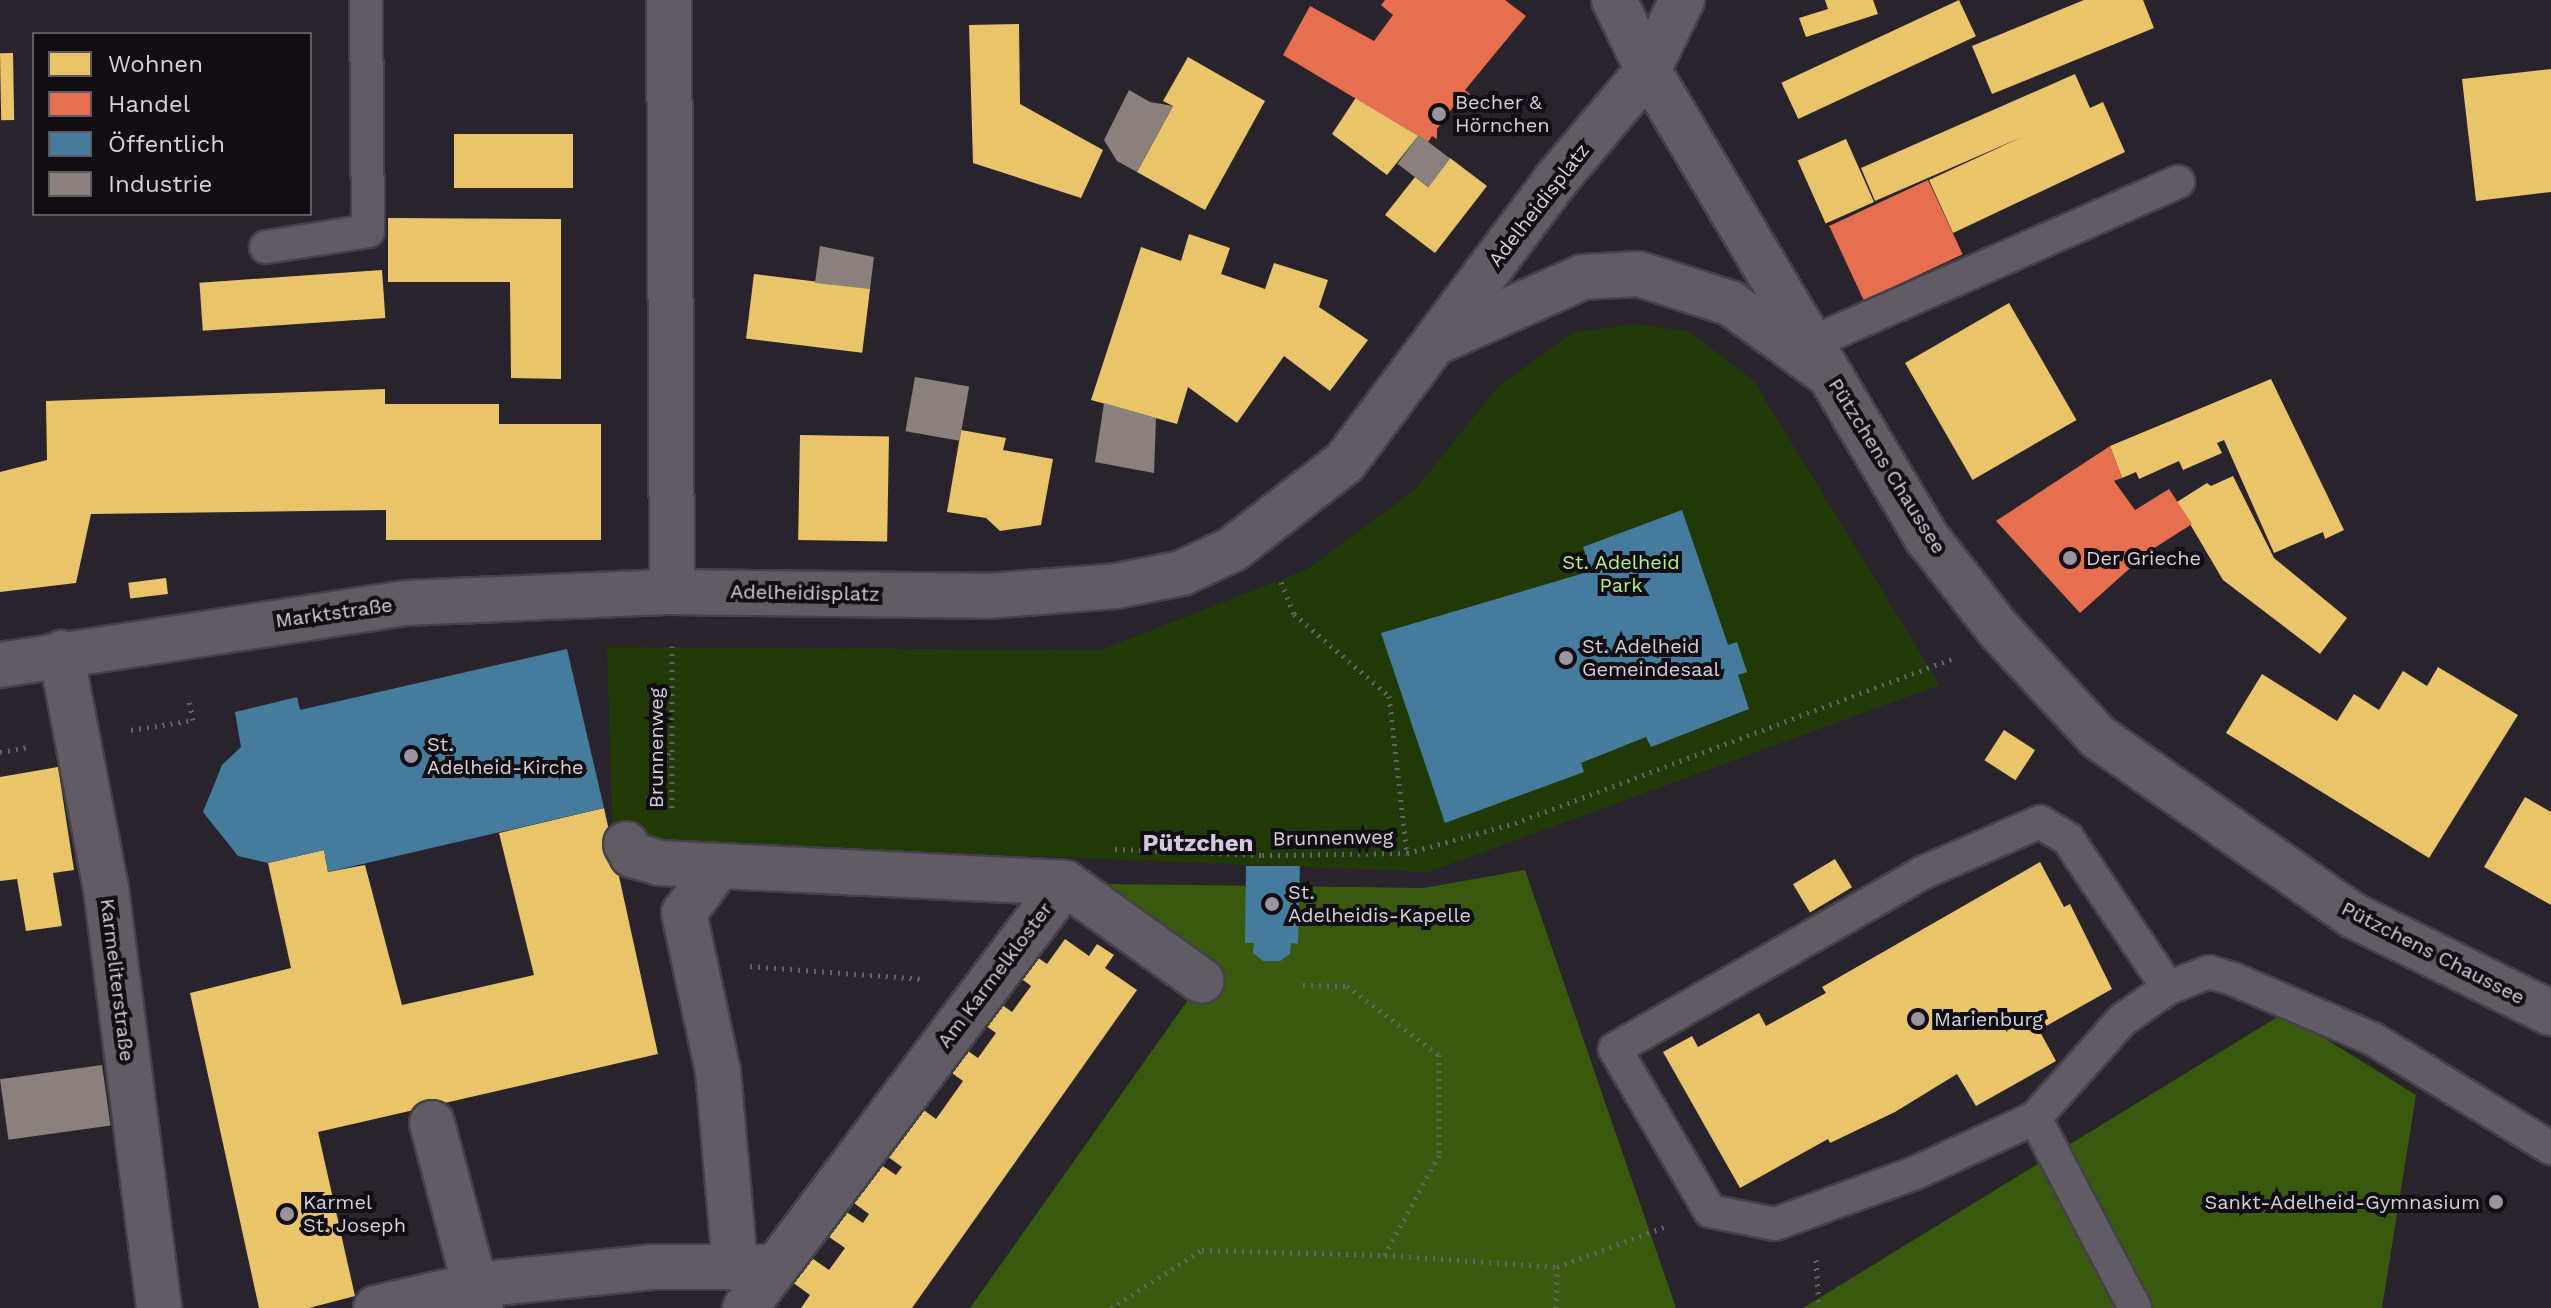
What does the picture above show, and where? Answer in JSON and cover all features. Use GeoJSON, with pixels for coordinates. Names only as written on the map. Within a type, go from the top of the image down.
{"type":"FeatureCollection","features":[{"type":"Feature","properties":{"kind":"street"},"geometry":{"type":"LineString","coordinates":[[669,0],[672,592]]}},
{"type":"Feature","properties":{"kind":"street","name":"Pützchens Chaussee"},"geometry":{"type":"LineString","coordinates":[[1614,0],[1648,70],[1927,538],[1999,630],[2098,737],[2354,916],[2551,1013]]}},
{"type":"Feature","properties":{"kind":"street","name":"Adelheidisplatz"},"geometry":{"type":"LineString","coordinates":[[672,592],[987,596],[1116,586],[1182,573],[1261,528],[1345,462],[1555,181],[1648,70],[1682,0]]}},
{"type":"Feature","properties":{"kind":"street","name":"Adelheidisplatz"},"geometry":{"type":"LineString","coordinates":[[1435,343],[1583,277],[1639,274],[1730,303],[1821,360]]}},
{"type":"Feature","properties":{"kind":"street","name":"Marktstraße"},"geometry":{"type":"LineString","coordinates":[[0,665],[61,653],[405,603],[672,592]]}},
{"type":"Feature","properties":{"kind":"street","name":"Karmeliterstraße"},"geometry":{"type":"LineString","coordinates":[[61,653],[106,888],[159,1308]]}},
{"type":"Feature","properties":{"kind":"street","name":"Am Karmelkloster"},"geometry":{"type":"LineString","coordinates":[[745,1308],[755,1267],[684,913],[643,854],[718,867],[1065,883]]}},
{"type":"Feature","properties":{"kind":"street"},"geometry":{"type":"LineString","coordinates":[[684,913],[718,867]]}},
{"type":"Feature","properties":{"kind":"street"},"geometry":{"type":"LineString","coordinates":[[1065,883],[1202,981]]}},
{"type":"Feature","properties":{"kind":"street","name":"Am Karmelkloster"},"geometry":{"type":"LineString","coordinates":[[755,1267],[989,983],[1065,883]]}},
{"type":"Feature","properties":{"kind":"street"},"geometry":{"type":"LineString","coordinates":[[432,1123],[478,1297]]}},
{"type":"Feature","properties":{"kind":"street"},"geometry":{"type":"LineString","coordinates":[[376,1308],[478,1297],[590,1291],[755,1267]]}},
{"type":"Feature","properties":{"kind":"lane"},"geometry":{"type":"LineString","coordinates":[[266,247],[368,231],[366,0]]}},
{"type":"Feature","properties":{"kind":"lane"},"geometry":{"type":"LineString","coordinates":[[1821,360],[2178,182]]}},
{"type":"Feature","properties":{"kind":"lane"},"geometry":{"type":"LineString","coordinates":[[2168,988],[2068,839],[2040,822],[1922,873],[1615,1049],[1710,1211],[1775,1224],[1915,1173],[2035,1118],[2122,1020],[2168,988],[2209,972],[2233,979],[2373,1039],[2551,1148]]}},
{"type":"Feature","properties":{"kind":"lane"},"geometry":{"type":"LineString","coordinates":[[2035,1118],[2135,1308]]}},
{"type":"Feature","properties":{"kind":"path"},"geometry":{"type":"LineString","coordinates":[[1261,528],[1294,614],[1389,696],[1407,853]]}},
{"type":"Feature","properties":{"kind":"path","name":"Brunnenweg"},"geometry":{"type":"LineString","coordinates":[[672,592],[672,817]]}},
{"type":"Feature","properties":{"kind":"path","name":"Brunnenweg"},"geometry":{"type":"LineString","coordinates":[[1102,848],[1262,855],[1407,853],[1515,823],[1922,674],[1999,630]]}},
{"type":"Feature","properties":{"kind":"path"},"geometry":{"type":"LineString","coordinates":[[77,739],[193,720],[188,697]]}},
{"type":"Feature","properties":{"kind":"path"},"geometry":{"type":"LineString","coordinates":[[739,965],[989,983]]}},
{"type":"Feature","properties":{"kind":"path"},"geometry":{"type":"LineString","coordinates":[[1303,985],[1347,986],[1439,1055],[1439,1155],[1385,1255]]}},
{"type":"Feature","properties":{"kind":"path"},"geometry":{"type":"LineString","coordinates":[[1111,1308],[1202,1250],[1385,1255],[1557,1267],[1710,1211]]}},
{"type":"Feature","properties":{"kind":"path"},"geometry":{"type":"LineString","coordinates":[[1556,1308],[1557,1267]]}},
{"type":"Feature","properties":{"kind":"green space","name":"St. Adelheid Park"},"geometry":{"type":"Polygon","coordinates":[[[1633,324],[1688,331],[1753,380],[1940,685],[1429,872],[613,839],[607,647],[1101,650],[1306,570],[1415,490],[1498,387],[1572,333],[1633,324]]]}},
{"type":"Feature","properties":{"kind":"green space"},"geometry":{"type":"Polygon","coordinates":[[[1525,870],[1676,1308],[970,1308],[1212,966],[1106,884],[1424,888],[1525,870]]]}},
{"type":"Feature","properties":{"kind":"green space"},"geometry":{"type":"Polygon","coordinates":[[[2284,1013],[2416,1095],[2382,1308],[1803,1308],[2284,1013]]]}},
{"type":"Feature","properties":{"kind":"building: Wohnen"},"geometry":{"type":"Polygon","coordinates":[[[1825,0],[1873,0],[1878,14],[1806,37],[1799,18],[1828,9],[1825,0]]]}},
{"type":"Feature","properties":{"kind":"building: Wohnen"},"geometry":{"type":"Polygon","coordinates":[[[1959,0],[1976,36],[1798,119],[1781,83],[1959,0]]]}},
{"type":"Feature","properties":{"kind":"building: Wohnen"},"geometry":{"type":"Polygon","coordinates":[[[2084,0],[2143,0],[2154,28],[1992,94],[1972,46],[2084,0]]]}},
{"type":"Feature","properties":{"kind":"building: Wohnen"},"geometry":{"type":"Polygon","coordinates":[[[1019,24],[1020,104],[1103,150],[1081,198],[973,163],[969,25],[1019,24]]]}},
{"type":"Feature","properties":{"kind":"building: Wohnen"},"geometry":{"type":"Polygon","coordinates":[[[0,53],[13,53],[14,120],[1,120],[0,53]]]}},
{"type":"Feature","properties":{"kind":"building: Wohnen"},"geometry":{"type":"Polygon","coordinates":[[[1188,57],[1265,101],[1205,210],[1137,172],[1173,106],[1163,101],[1188,57]]]}},
{"type":"Feature","properties":{"kind":"building: Wohnen"},"geometry":{"type":"Polygon","coordinates":[[[2551,69],[2551,192],[2476,201],[2462,79],[2551,69]]]}},
{"type":"Feature","properties":{"kind":"building: Wohnen"},"geometry":{"type":"Polygon","coordinates":[[[2075,74],[2090,108],[2103,102],[2125,152],[1953,233],[1929,180],[2022,137],[1875,201],[1861,168],[2075,74]]]}},
{"type":"Feature","properties":{"kind":"building: Wohnen"},"geometry":{"type":"Polygon","coordinates":[[[1357,96],[1419,135],[1387,175],[1332,134],[1357,96]]]}},
{"type":"Feature","properties":{"kind":"building: Wohnen"},"geometry":{"type":"Polygon","coordinates":[[[454,134],[573,134],[573,188],[454,188],[454,134]]]}},
{"type":"Feature","properties":{"kind":"building: Wohnen"},"geometry":{"type":"Polygon","coordinates":[[[1846,139],[1874,202],[1826,224],[1798,161],[1846,139]]]}},
{"type":"Feature","properties":{"kind":"building: Wohnen"},"geometry":{"type":"Polygon","coordinates":[[[1450,158],[1487,186],[1435,253],[1385,215],[1415,177],[1428,187],[1450,158]]]}},
{"type":"Feature","properties":{"kind":"building: Wohnen"},"geometry":{"type":"Polygon","coordinates":[[[388,218],[561,219],[561,379],[511,378],[510,282],[388,282],[388,218]]]}},
{"type":"Feature","properties":{"kind":"building: Wohnen"},"geometry":{"type":"Polygon","coordinates":[[[1189,234],[1230,248],[1221,274],[1265,289],[1274,263],[1328,280],[1319,307],[1368,340],[1330,391],[1284,356],[1237,423],[1188,387],[1177,424],[1091,400],[1141,247],[1181,261],[1189,234]]]}},
{"type":"Feature","properties":{"kind":"building: Wohnen"},"geometry":{"type":"Polygon","coordinates":[[[382,270],[385,318],[203,331],[199,283],[382,270]]]}},
{"type":"Feature","properties":{"kind":"building: Wohnen"},"geometry":{"type":"Polygon","coordinates":[[[754,274],[870,288],[862,353],[746,339],[754,274]]]}},
{"type":"Feature","properties":{"kind":"building: Wohnen"},"geometry":{"type":"Polygon","coordinates":[[[2009,303],[2076,420],[1973,480],[1905,363],[2009,303]]]}},
{"type":"Feature","properties":{"kind":"building: Wohnen"},"geometry":{"type":"Polygon","coordinates":[[[2271,379],[2344,530],[2325,539],[2323,532],[2274,553],[2224,440],[2217,443],[2222,453],[2183,470],[2179,461],[2139,479],[2136,472],[2122,478],[2110,446],[2271,379]]]}},
{"type":"Feature","properties":{"kind":"building: Wohnen"},"geometry":{"type":"Polygon","coordinates":[[[385,389],[385,404],[499,404],[499,424],[601,424],[601,540],[386,540],[386,510],[91,514],[76,583],[0,592],[0,472],[47,460],[46,401],[385,389]]]}},
{"type":"Feature","properties":{"kind":"building: Wohnen"},"geometry":{"type":"Polygon","coordinates":[[[961,430],[1006,438],[1003,450],[1053,459],[1041,525],[1000,531],[986,518],[947,512],[961,430]]]}},
{"type":"Feature","properties":{"kind":"building: Wohnen"},"geometry":{"type":"Polygon","coordinates":[[[800,435],[889,437],[887,542],[798,540],[800,435]]]}},
{"type":"Feature","properties":{"kind":"building: Wohnen"},"geometry":{"type":"Polygon","coordinates":[[[2233,476],[2274,558],[2347,618],[2320,654],[2223,580],[2177,502],[2207,483],[2211,486],[2233,476]]]}},
{"type":"Feature","properties":{"kind":"building: Wohnen"},"geometry":{"type":"Polygon","coordinates":[[[166,578],[168,594],[130,599],[128,583],[166,578]]]}},
{"type":"Feature","properties":{"kind":"building: Wohnen"},"geometry":{"type":"Polygon","coordinates":[[[2438,667],[2518,715],[2429,858],[2226,733],[2262,674],[2337,721],[2354,694],[2379,710],[2403,671],[2427,686],[2438,667]]]}},
{"type":"Feature","properties":{"kind":"building: Wohnen"},"geometry":{"type":"Polygon","coordinates":[[[2004,730],[2035,750],[2015,780],[1984,760],[2004,730]]]}},
{"type":"Feature","properties":{"kind":"building: Wohnen"},"geometry":{"type":"Polygon","coordinates":[[[58,767],[74,870],[53,873],[62,926],[26,931],[17,879],[0,881],[0,777],[58,767]]]}},
{"type":"Feature","properties":{"kind":"building: Wohnen"},"geometry":{"type":"Polygon","coordinates":[[[2525,797],[2551,812],[2551,905],[2484,867],[2525,797]]]}},
{"type":"Feature","properties":{"kind":"building: Wohnen"},"geometry":{"type":"Polygon","coordinates":[[[604,808],[658,1054],[318,1132],[355,1296],[309,1308],[259,1308],[190,993],[291,968],[268,863],[324,850],[328,872],[365,865],[402,1005],[534,975],[499,833],[604,808]]]}},
{"type":"Feature","properties":{"kind":"building: Wohnen"},"geometry":{"type":"Polygon","coordinates":[[[1835,859],[1852,887],[1810,913],[1793,884],[1835,859]]]}},
{"type":"Feature","properties":{"kind":"building: Wohnen","name":"Marienburg"},"geometry":{"type":"Polygon","coordinates":[[[2040,862],[2064,907],[2070,904],[2112,989],[2039,1030],[2056,1061],[1976,1106],[1957,1074],[1895,1112],[1830,1143],[1828,1139],[1740,1188],[1663,1052],[1692,1036],[1698,1047],[1759,1013],[1766,1026],[1826,993],[1822,987],[2040,862]]]}},
{"type":"Feature","properties":{"kind":"building: Wohnen"},"geometry":{"type":"Polygon","coordinates":[[[1065,939],[1089,956],[1097,944],[1114,955],[1105,968],[1137,990],[912,1308],[801,1308],[810,1295],[788,1279],[806,1254],[829,1270],[845,1248],[822,1232],[839,1207],[863,1223],[869,1214],[847,1198],[874,1160],[896,1175],[902,1167],[880,1151],[914,1103],[936,1119],[963,1081],[942,1066],[958,1044],[978,1058],[996,1033],[976,1019],[991,997],[1012,1012],[1031,986],[1010,970],[1025,949],[1047,964],[1065,939]]]}},
{"type":"Feature","properties":{"kind":"building: Handel"},"geometry":{"type":"Polygon","coordinates":[[[1385,0],[1505,0],[1526,16],[1465,90],[1470,94],[1465,100],[1461,96],[1437,129],[1437,139],[1432,136],[1428,142],[1283,55],[1310,6],[1374,41],[1393,15],[1381,5],[1385,0]]]}},
{"type":"Feature","properties":{"kind":"building: Handel"},"geometry":{"type":"Polygon","coordinates":[[[1928,180],[1963,254],[1864,300],[1829,226],[1928,180]]]}},
{"type":"Feature","properties":{"kind":"building: Handel"},"geometry":{"type":"Polygon","coordinates":[[[2110,446],[2122,478],[2114,481],[2135,510],[2169,489],[2192,524],[2148,552],[2080,613],[1996,521],[2110,446]]]}},
{"type":"Feature","properties":{"kind":"building: Öffentlich","name":"St. Adelheid Gemeindesaal"},"geometry":{"type":"Polygon","coordinates":[[[1682,510],[1728,645],[1737,642],[1747,672],[1738,675],[1749,709],[1651,747],[1646,737],[1581,763],[1584,772],[1445,823],[1381,633],[1591,571],[1583,547],[1682,510]]]}},
{"type":"Feature","properties":{"kind":"building: Öffentlich","name":"St. Adelheid-Kirche"},"geometry":{"type":"Polygon","coordinates":[[[567,649],[604,808],[328,872],[324,850],[268,863],[238,856],[203,812],[222,765],[241,747],[235,712],[297,697],[300,710],[567,649]]]}},
{"type":"Feature","properties":{"kind":"building: Öffentlich","name":"St. Adelheidis-Kapelle"},"geometry":{"type":"Polygon","coordinates":[[[1246,866],[1300,866],[1298,944],[1291,943],[1290,954],[1280,961],[1263,961],[1253,953],[1254,943],[1245,943],[1246,866]]]}},
{"type":"Feature","properties":{"kind":"building: Industrie"},"geometry":{"type":"Polygon","coordinates":[[[1129,90],[1150,102],[1173,106],[1137,172],[1117,161],[1104,140],[1129,90]]]}},
{"type":"Feature","properties":{"kind":"building: Industrie"},"geometry":{"type":"Polygon","coordinates":[[[1419,135],[1450,158],[1428,187],[1397,164],[1419,135]]]}},
{"type":"Feature","properties":{"kind":"building: Industrie"},"geometry":{"type":"Polygon","coordinates":[[[820,246],[874,257],[870,289],[815,283],[820,246]]]}},
{"type":"Feature","properties":{"kind":"building: Industrie"},"geometry":{"type":"Polygon","coordinates":[[[915,377],[969,387],[960,441],[905,431],[915,377]]]}},
{"type":"Feature","properties":{"kind":"building: Industrie"},"geometry":{"type":"Polygon","coordinates":[[[1104,403],[1156,418],[1154,473],[1095,462],[1104,403]]]}},
{"type":"Feature","properties":{"kind":"building: Industrie"},"geometry":{"type":"Polygon","coordinates":[[[102,1065],[110,1125],[8,1140],[0,1079],[102,1065]]]}},
{"type":"Feature","properties":{"kind":"place","name":"Becher & Hörnchen"},"geometry":{"type":"Point","coordinates":[1439,114]}},
{"type":"Feature","properties":{"kind":"place","name":"Der Grieche"},"geometry":{"type":"Point","coordinates":[2070,558]}},
{"type":"Feature","properties":{"kind":"place","name":"St. Adelheid Gemeindesaal"},"geometry":{"type":"Point","coordinates":[1566,658]}},
{"type":"Feature","properties":{"kind":"place","name":"St. Adelheid-Kirche"},"geometry":{"type":"Point","coordinates":[411,756]}},
{"type":"Feature","properties":{"kind":"place","name":"St. Adelheidis-Kapelle"},"geometry":{"type":"Point","coordinates":[1272,904]}},
{"type":"Feature","properties":{"kind":"place","name":"Marienburg"},"geometry":{"type":"Point","coordinates":[1918,1019]}},
{"type":"Feature","properties":{"kind":"place","name":"Sankt-Adelheid-Gymnasium"},"geometry":{"type":"Point","coordinates":[2496,1202]}},
{"type":"Feature","properties":{"kind":"place","name":"Karmel St. Joseph"},"geometry":{"type":"Point","coordinates":[287,1214]}},
{"type":"Feature","properties":{"kind":"district","name":"Pützchen"},"geometry":{"type":"Point","coordinates":[1198,844]}}]}
